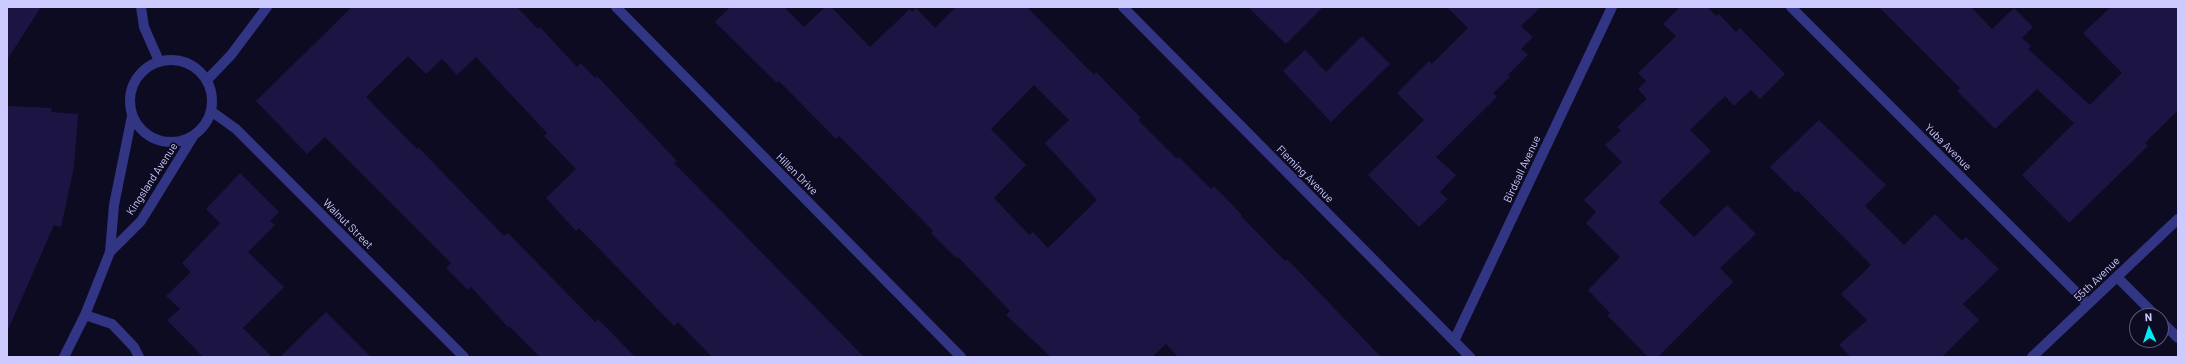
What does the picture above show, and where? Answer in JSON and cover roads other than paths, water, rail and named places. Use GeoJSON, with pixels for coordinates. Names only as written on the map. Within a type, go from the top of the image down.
{"type":"FeatureCollection","features":[{"type":"Feature","properties":{"kind":"street"},"geometry":{"type":"LineString","coordinates":[[141,7],[144,26],[159,61]]}},
{"type":"Feature","properties":{"kind":"street"},"geometry":{"type":"LineString","coordinates":[[207,80],[231,55],[267,7]]}},
{"type":"Feature","properties":{"kind":"street","name":"Hillen Drive"},"geometry":{"type":"LineString","coordinates":[[616,7],[961,357]]}},
{"type":"Feature","properties":{"kind":"street","name":"Fleming Avenue"},"geometry":{"type":"LineString","coordinates":[[1123,7],[1470,357]]}},
{"type":"Feature","properties":{"kind":"street","name":"Birdsall Avenue"},"geometry":{"type":"LineString","coordinates":[[1454,341],[1612,7]]}},
{"type":"Feature","properties":{"kind":"street","name":"Yuba Avenue"},"geometry":{"type":"LineString","coordinates":[[1791,7],[2088,304]]}},
{"type":"Feature","properties":{"kind":"street"},"geometry":{"type":"LineString","coordinates":[[177,60],[194,66],[207,80],[212,95],[211,111],[205,124],[194,135],[181,141],[166,142],[152,138],[140,129],[132,116],[130,94],[133,83],[148,66],[159,61],[177,60]]}},
{"type":"Feature","properties":{"kind":"street","name":"Walnut Street"},"geometry":{"type":"LineString","coordinates":[[211,111],[236,129],[464,357]]}},
{"type":"Feature","properties":{"kind":"street","name":"Kingsland Avenue"},"geometry":{"type":"LineString","coordinates":[[64,357],[85,315],[110,252],[114,205],[132,116]]}},
{"type":"Feature","properties":{"kind":"street","name":"Kingsland Avenue"},"geometry":{"type":"LineString","coordinates":[[110,252],[141,221],[194,135]]}},
{"type":"Feature","properties":{"kind":"street","name":"55th Avenue"},"geometry":{"type":"LineString","coordinates":[[2032,357],[2178,219]]}},
{"type":"Feature","properties":{"kind":"street"},"geometry":{"type":"LineString","coordinates":[[2117,277],[2148,308]]}},
{"type":"Feature","properties":{"kind":"street"},"geometry":{"type":"LineString","coordinates":[[85,315],[112,324],[134,347],[139,357]]}},
{"type":"Feature","properties":{"kind":"street"},"geometry":{"type":"LineString","coordinates":[[2169,329],[2178,338]]}}]}
